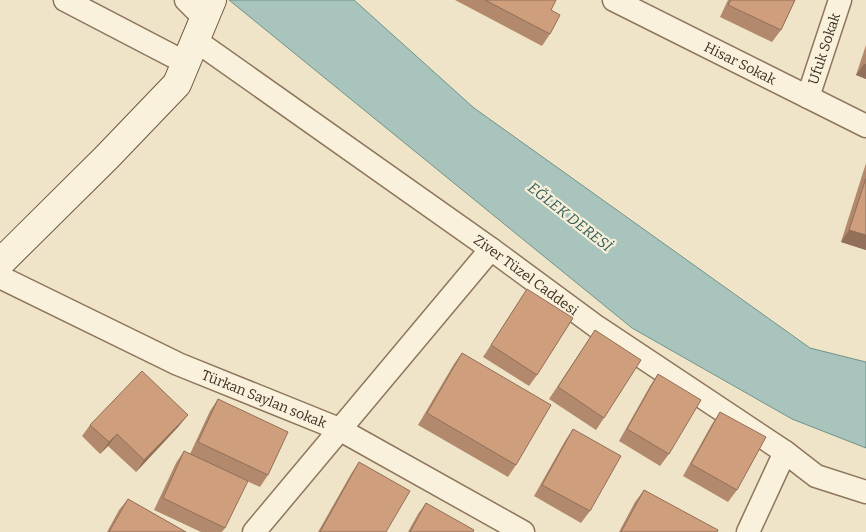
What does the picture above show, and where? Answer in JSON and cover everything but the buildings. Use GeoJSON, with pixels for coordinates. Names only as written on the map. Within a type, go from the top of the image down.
{"type":"FeatureCollection","features":[{"type":"Feature","properties":{"kind":"street","name":"Ziver Tüzel Caddesi"},"geometry":{"type":"LineString","coordinates":[[65,0],[199,21],[491,249],[597,327],[785,452],[816,476],[866,492]]}},
{"type":"Feature","properties":{"kind":"street","name":"Hisar Sokak"},"geometry":{"type":"LineString","coordinates":[[614,0],[866,126]]}},
{"type":"Feature","properties":{"kind":"street","name":"Ufuk Sokak"},"geometry":{"type":"LineString","coordinates":[[808,97],[840,0]]}},
{"type":"Feature","properties":{"kind":"street"},"geometry":{"type":"LineString","coordinates":[[0,263],[107,157],[177,84],[199,21]]}},
{"type":"Feature","properties":{"kind":"street"},"geometry":{"type":"LineString","coordinates":[[254,532],[339,428],[491,249]]}},
{"type":"Feature","properties":{"kind":"street","name":"Türkan Saylan sokak"},"geometry":{"type":"LineString","coordinates":[[0,277],[178,364],[339,428],[522,532]]}},
{"type":"Feature","properties":{"kind":"street"},"geometry":{"type":"LineString","coordinates":[[748,532],[785,452]]}},
{"type":"Feature","properties":{"kind":"water","name":"EĞLEK DERESİ"},"geometry":{"type":"Polygon","coordinates":[[[229,0],[354,0],[474,108],[810,348],[866,362],[866,448],[792,419],[632,328],[229,0]]]}}]}
